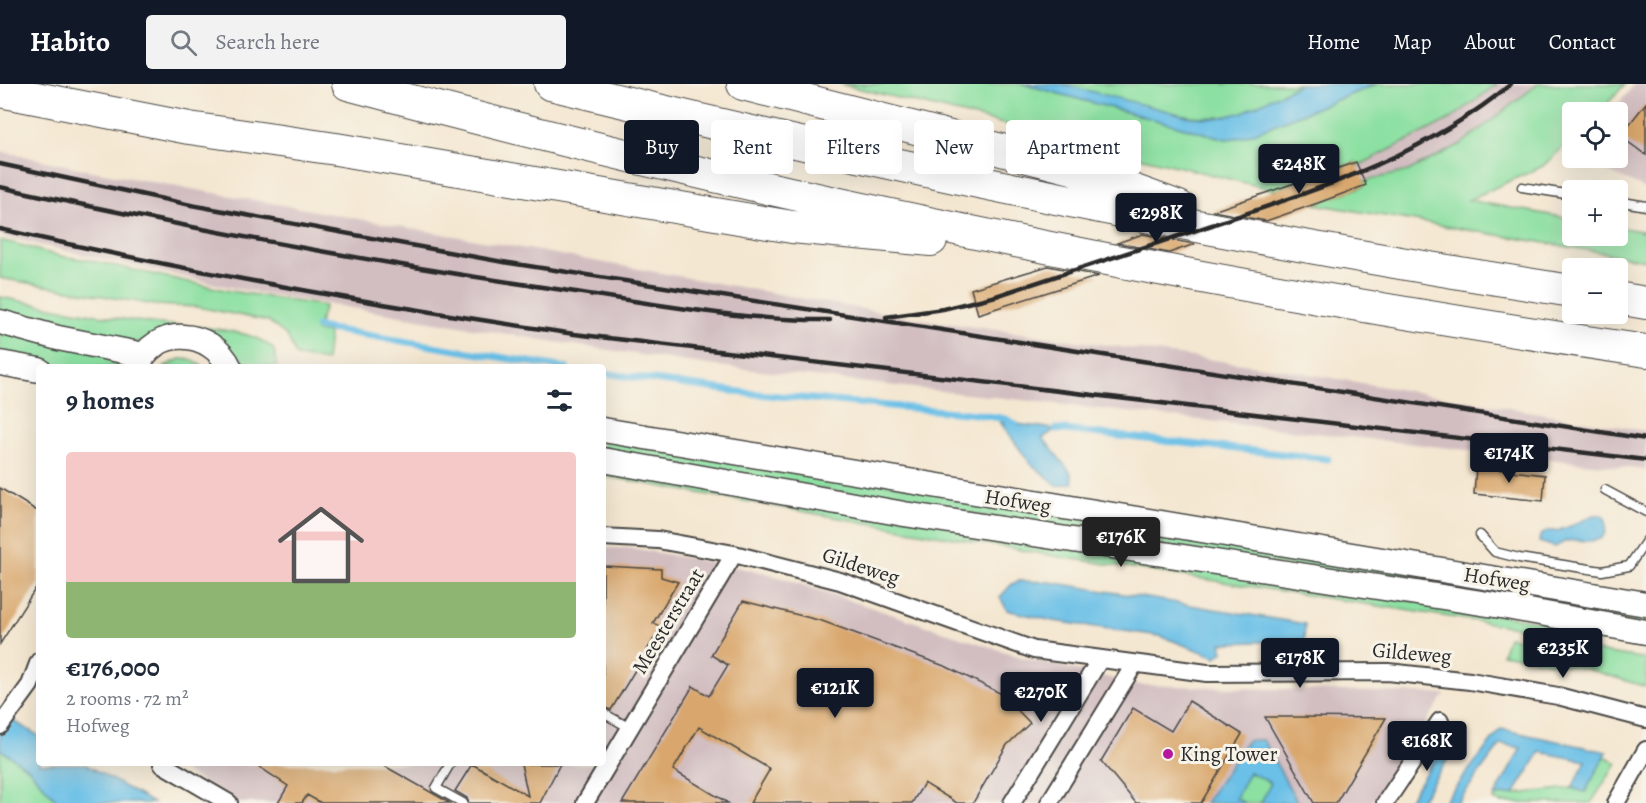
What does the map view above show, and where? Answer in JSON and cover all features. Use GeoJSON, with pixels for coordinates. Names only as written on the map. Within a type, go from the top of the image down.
{"type":"FeatureCollection","features":[{"type":"Feature","properties":{"kind":"highway"},"geometry":{"type":"LineString","coordinates":[[348,84],[602,149],[1082,255],[1372,307],[1646,351]]}},
{"type":"Feature","properties":{"kind":"highway"},"geometry":{"type":"LineString","coordinates":[[550,84],[844,154],[1270,241],[1562,289]]}},
{"type":"Feature","properties":{"kind":"highway"},"geometry":{"type":"LineString","coordinates":[[743,84],[1072,168],[1270,241]]}},
{"type":"Feature","properties":{"kind":"highway"},"geometry":{"type":"LineString","coordinates":[[0,91],[189,128],[336,149],[792,227],[1082,255]]}},
{"type":"Feature","properties":{"kind":"highway"},"geometry":{"type":"LineString","coordinates":[[1628,300],[1646,303]]}},
{"type":"Feature","properties":{"kind":"main road"},"geometry":{"type":"LineString","coordinates":[[0,322],[141,361],[165,339],[192,337],[216,348],[227,364]]}},
{"type":"Feature","properties":{"kind":"main road"},"geometry":{"type":"LineString","coordinates":[[0,363],[36,369]]}},
{"type":"Feature","properties":{"kind":"main road","name":"Hofweg"},"geometry":{"type":"LineString","coordinates":[[606,431],[1646,604]]}},
{"type":"Feature","properties":{"kind":"main road","name":"Hofweg"},"geometry":{"type":"LineString","coordinates":[[606,461],[904,514],[1501,606],[1646,632]]}},
{"type":"Feature","properties":{"kind":"street","name":"Gildeweg"},"geometry":{"type":"LineString","coordinates":[[606,537],[658,540],[734,555],[840,581],[1034,650],[1099,661],[1207,673],[1388,672],[1470,681],[1558,696],[1646,719]]}},
{"type":"Feature","properties":{"kind":"street","name":"Meesterstraat"},"geometry":{"type":"LineString","coordinates":[[585,803],[734,555]]}},
{"type":"Feature","properties":{"kind":"street"},"geometry":{"type":"LineString","coordinates":[[1012,803],[1099,661]]}},
{"type":"Feature","properties":{"kind":"street"},"geometry":{"type":"LineString","coordinates":[[1049,803],[1134,665]]}},
{"type":"Feature","properties":{"kind":"street"},"geometry":{"type":"LineString","coordinates":[[0,726],[18,701],[36,685]]}},
{"type":"Feature","properties":{"kind":"street"},"geometry":{"type":"LineString","coordinates":[[1385,803],[1440,721]]}},
{"type":"Feature","properties":{"kind":"street"},"geometry":{"type":"LineString","coordinates":[[1616,803],[1646,750]]}},
{"type":"Feature","properties":{"kind":"street"},"geometry":{"type":"LineString","coordinates":[[165,766],[229,803]]}},
{"type":"Feature","properties":{"kind":"lane"},"geometry":{"type":"LineString","coordinates":[[1522,188],[1562,194]]}},
{"type":"Feature","properties":{"kind":"lane"},"geometry":{"type":"LineString","coordinates":[[1628,203],[1646,206]]}},
{"type":"Feature","properties":{"kind":"lane"},"geometry":{"type":"LineString","coordinates":[[1605,490],[1646,512]]}},
{"type":"Feature","properties":{"kind":"lane","name":"Hofweg"},"geometry":{"type":"LineString","coordinates":[[1480,535],[1496,552],[1519,558],[1602,571],[1629,566],[1646,541]]}},
{"type":"Feature","properties":{"kind":"lane"},"geometry":{"type":"LineString","coordinates":[[606,715],[630,728]]}},
{"type":"Feature","properties":{"kind":"lane"},"geometry":{"type":"LineString","coordinates":[[449,766],[436,788],[463,803]]}},
{"type":"Feature","properties":{"kind":"shaded area"},"geometry":{"type":"Polygon","coordinates":[[[1497,84],[1538,84],[1461,144],[1408,171],[1364,181],[1358,166],[1452,118],[1497,84]]]}},
{"type":"Feature","properties":{"kind":"shaded area"},"geometry":{"type":"Polygon","coordinates":[[[1634,84],[1646,84],[1646,189],[1599,168],[1628,168],[1628,102],[1620,102],[1634,84]]]}},
{"type":"Feature","properties":{"kind":"shaded area"},"geometry":{"type":"Polygon","coordinates":[[[0,151],[92,171],[924,320],[1279,369],[1646,431],[1646,470],[708,365],[238,289],[0,236],[0,151]]]}},
{"type":"Feature","properties":{"kind":"shaded area"},"geometry":{"type":"Polygon","coordinates":[[[606,548],[633,548],[767,573],[1021,657],[1140,685],[1445,694],[1371,803],[1248,803],[1217,784],[1205,803],[237,803],[176,766],[606,766],[606,548]]]}},
{"type":"Feature","properties":{"kind":"green space"},"geometry":{"type":"Polygon","coordinates":[[[840,84],[1023,84],[1226,139],[1243,137],[1377,84],[1497,84],[1452,118],[1358,166],[1356,162],[1274,190],[1141,158],[1141,120],[1006,120],[1006,125],[840,84]]]}},
{"type":"Feature","properties":{"kind":"green space"},"geometry":{"type":"Polygon","coordinates":[[[1062,84],[1300,84],[1242,113],[1223,117],[1202,117],[1153,109],[1062,84]]]}},
{"type":"Feature","properties":{"kind":"green space"},"geometry":{"type":"Polygon","coordinates":[[[1538,84],[1625,84],[1609,102],[1562,102],[1562,148],[1543,166],[1468,200],[1562,217],[1562,246],[1314,204],[1365,186],[1364,181],[1408,171],[1461,144],[1538,84]]]}},
{"type":"Feature","properties":{"kind":"green space"},"geometry":{"type":"Polygon","coordinates":[[[1628,229],[1646,232],[1646,260],[1563,246],[1628,246],[1628,229]]]}},
{"type":"Feature","properties":{"kind":"green space"},"geometry":{"type":"Polygon","coordinates":[[[0,240],[64,257],[84,259],[230,291],[325,306],[316,331],[329,333],[326,361],[296,356],[287,336],[268,321],[198,307],[155,305],[0,278],[0,240]]]}},
{"type":"Feature","properties":{"kind":"green space"},"geometry":{"type":"Polygon","coordinates":[[[0,297],[164,325],[234,332],[264,342],[274,350],[276,364],[246,364],[232,353],[144,341],[134,343],[0,316],[0,297]]]}},
{"type":"Feature","properties":{"kind":"green space"},"geometry":{"type":"Polygon","coordinates":[[[0,327],[128,360],[127,364],[36,364],[0,358],[0,327]]]}},
{"type":"Feature","properties":{"kind":"green space"},"geometry":{"type":"Polygon","coordinates":[[[180,359],[193,360],[199,364],[169,364],[180,359]]]}},
{"type":"Feature","properties":{"kind":"green space"},"geometry":{"type":"Polygon","coordinates":[[[606,437],[1646,608],[1646,625],[606,453],[606,437]]]}},
{"type":"Feature","properties":{"kind":"green space"},"geometry":{"type":"Polygon","coordinates":[[[606,467],[1646,639],[1646,647],[1060,557],[606,477],[606,467]]]}},
{"type":"Feature","properties":{"kind":"green space"},"geometry":{"type":"Polygon","coordinates":[[[1508,637],[1646,659],[1646,687],[1587,669],[1502,654],[1508,637]]]}},
{"type":"Feature","properties":{"kind":"green space"},"geometry":{"type":"Polygon","coordinates":[[[0,749],[29,769],[59,803],[0,803],[0,749]]]}},
{"type":"Feature","properties":{"kind":"green space"},"geometry":{"type":"Polygon","coordinates":[[[1605,756],[1617,763],[1591,803],[1501,803],[1494,800],[1495,796],[1572,788],[1585,792],[1605,756]]]}},
{"type":"Feature","properties":{"kind":"green space"},"geometry":{"type":"Polygon","coordinates":[[[1249,772],[1271,783],[1261,803],[1244,803],[1235,799],[1249,772]]]}},
{"type":"Feature","properties":{"kind":"water"},"geometry":{"type":"Polygon","coordinates":[[[1023,84],[1062,84],[1191,117],[1216,118],[1241,113],[1300,84],[1377,84],[1243,137],[1226,139],[1023,84]]]}},
{"type":"Feature","properties":{"kind":"water"},"geometry":{"type":"Polygon","coordinates":[[[1000,422],[1056,429],[1043,438],[1071,473],[1073,483],[1058,486],[1030,463],[1000,422]]]}},
{"type":"Feature","properties":{"kind":"water"},"geometry":{"type":"Polygon","coordinates":[[[1593,515],[1602,515],[1606,520],[1606,530],[1599,539],[1568,541],[1555,547],[1539,542],[1540,536],[1547,531],[1557,531],[1593,515]]]}},
{"type":"Feature","properties":{"kind":"water"},"geometry":{"type":"Polygon","coordinates":[[[1019,581],[1050,582],[1305,624],[1304,641],[1221,643],[1223,652],[1216,657],[1160,636],[1053,621],[1007,610],[1000,597],[1012,584],[1019,581]]]}},
{"type":"Feature","properties":{"kind":"water"},"geometry":{"type":"Polygon","coordinates":[[[0,713],[36,734],[36,766],[88,766],[153,803],[59,803],[29,769],[0,749],[0,713]]]}},
{"type":"Feature","properties":{"kind":"water"},"geometry":{"type":"Polygon","coordinates":[[[1501,729],[1607,752],[1585,792],[1572,788],[1586,761],[1540,752],[1514,794],[1495,796],[1521,748],[1501,744],[1457,803],[1443,803],[1501,729]]]}},
{"type":"Feature","properties":{"kind":"water"},"geometry":{"type":"Polygon","coordinates":[[[1448,737],[1457,745],[1419,803],[1407,803],[1448,737]]]}},
{"type":"Feature","properties":{"kind":"water"},"geometry":{"type":"Polygon","coordinates":[[[1263,740],[1298,803],[1261,803],[1271,783],[1249,772],[1236,798],[1244,803],[1205,803],[1247,741],[1263,740]]]}},
{"type":"Feature","properties":{"kind":"building"},"geometry":{"type":"Polygon","coordinates":[[[1646,103],[1646,155],[1628,142],[1628,126],[1646,103]]]}},
{"type":"Feature","properties":{"kind":"building"},"geometry":{"type":"Polygon","coordinates":[[[1356,162],[1366,185],[1266,221],[1213,211],[1356,162]]]}},
{"type":"Feature","properties":{"kind":"building"},"geometry":{"type":"Polygon","coordinates":[[[1143,234],[1195,244],[1169,253],[1117,243],[1143,234]]]}},
{"type":"Feature","properties":{"kind":"building"},"geometry":{"type":"Polygon","coordinates":[[[1048,266],[1099,276],[978,314],[971,289],[1048,266]]]}},
{"type":"Feature","properties":{"kind":"building"},"geometry":{"type":"Polygon","coordinates":[[[1476,467],[1545,475],[1543,501],[1474,494],[1476,467]]]}},
{"type":"Feature","properties":{"kind":"building"},"geometry":{"type":"Polygon","coordinates":[[[0,488],[36,510],[36,588],[0,644],[0,488]]]}},
{"type":"Feature","properties":{"kind":"building"},"geometry":{"type":"Polygon","coordinates":[[[606,566],[661,569],[661,577],[678,582],[653,623],[661,627],[611,710],[606,708],[606,566]]]}},
{"type":"Feature","properties":{"kind":"building"},"geometry":{"type":"Polygon","coordinates":[[[743,601],[822,621],[947,667],[1002,694],[1030,723],[1007,745],[973,803],[957,803],[924,783],[912,803],[750,803],[770,769],[699,727],[673,770],[728,803],[622,803],[693,686],[709,696],[728,665],[711,655],[743,601]]]}},
{"type":"Feature","properties":{"kind":"building","name":"King Tower"},"geometry":{"type":"Polygon","coordinates":[[[1189,701],[1242,734],[1201,803],[1136,803],[1101,761],[1133,708],[1171,731],[1189,701]]]}},
{"type":"Feature","properties":{"kind":"building"},"geometry":{"type":"Polygon","coordinates":[[[1265,717],[1386,718],[1336,803],[1314,803],[1265,717]]]}},
{"type":"Feature","properties":{"kind":"building"},"geometry":{"type":"Polygon","coordinates":[[[258,766],[385,766],[450,803],[321,803],[307,795],[302,803],[278,803],[288,786],[258,766]]]}},
{"type":"Feature","properties":{"kind":"building"},"geometry":{"type":"Polygon","coordinates":[[[471,766],[476,766],[528,796],[521,766],[559,766],[540,803],[469,803],[467,798],[455,791],[471,766]]]}},
{"type":"Feature","properties":{"kind":"waterway"},"geometry":{"type":"LineString","coordinates":[[317,327],[542,364]]}},
{"type":"Feature","properties":{"kind":"waterway"},"geometry":{"type":"LineString","coordinates":[[606,373],[747,393],[976,414],[1006,419],[1015,424]]}},
{"type":"Feature","properties":{"kind":"waterway"},"geometry":{"type":"LineString","coordinates":[[1056,429],[1328,459]]}},
{"type":"Feature","properties":{"kind":"railway"},"geometry":{"type":"LineString","coordinates":[[886,317],[943,309],[996,296],[1330,184],[1406,151],[1442,132],[1477,110],[1511,84]]}},
{"type":"Feature","properties":{"kind":"railway"},"geometry":{"type":"LineString","coordinates":[[0,164],[191,205],[503,262],[1646,439]]}},
{"type":"Feature","properties":{"kind":"railway"},"geometry":{"type":"LineString","coordinates":[[0,187],[140,217],[421,268],[696,310],[763,318],[830,320]]}},
{"type":"Feature","properties":{"kind":"railway"},"geometry":{"type":"LineString","coordinates":[[0,229],[143,260],[286,287],[574,334],[1646,460]]}},
{"type":"Feature","properties":{"kind":"place","name":"King Tower"},"geometry":{"type":"Point","coordinates":[1168,754]}}]}
